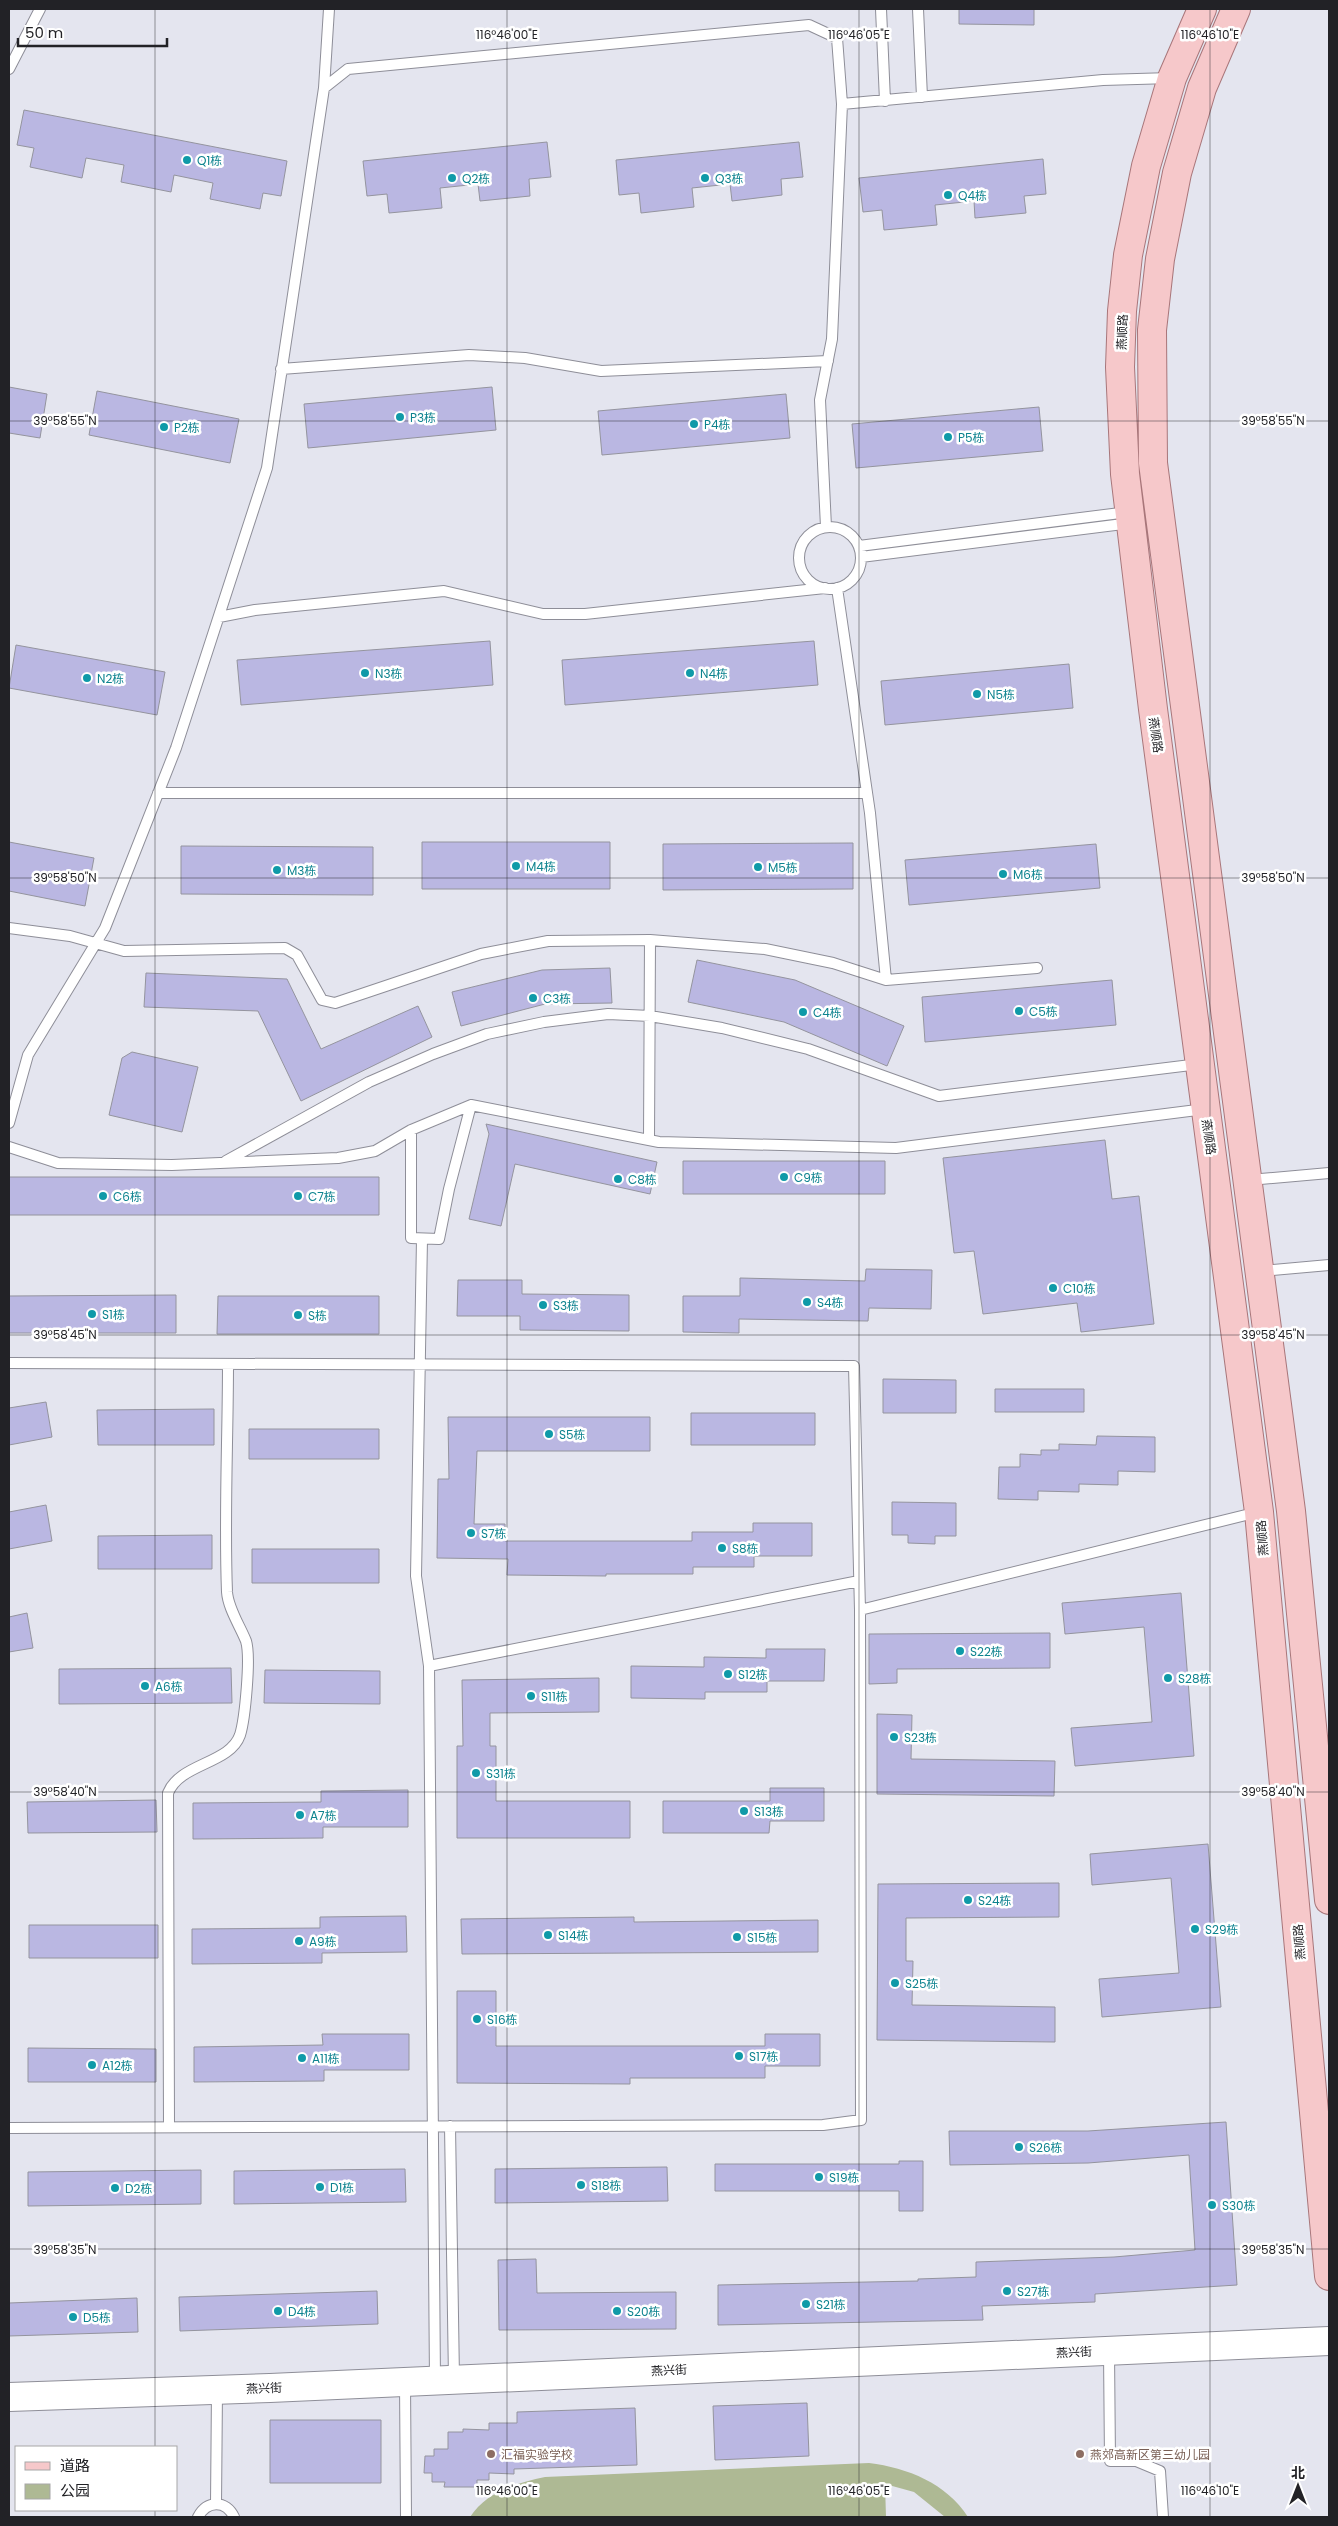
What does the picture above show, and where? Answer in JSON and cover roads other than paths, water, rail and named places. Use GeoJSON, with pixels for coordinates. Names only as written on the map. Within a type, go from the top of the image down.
{"type":"FeatureCollection","features":[{"type":"Feature","properties":{"kind":"main road","name":"燕顺路"},"geometry":{"type":"LineString","coordinates":[[1202,9],[1172,78],[1146,166],[1128,255],[1120,368],[1125,474],[1259,1512],[1329,2276]]}},
{"type":"Feature","properties":{"kind":"main road"},"geometry":{"type":"LineString","coordinates":[[1236,9],[1202,88],[1177,173],[1159,268],[1152,330],[1151,399],[1153,463],[1291,1511],[1329,1900]]}},
{"type":"Feature","properties":{"kind":"street","name":"燕兴街"},"geometry":{"type":"LineString","coordinates":[[9,2397],[405,2382],[1329,2340]]}},
{"type":"Feature","properties":{"kind":"lane"},"geometry":{"type":"LineString","coordinates":[[9,69],[40,9]]}},
{"type":"Feature","properties":{"kind":"lane"},"geometry":{"type":"LineString","coordinates":[[9,1123],[28,1055],[105,928],[176,748],[267,468],[324,88],[329,9]]}},
{"type":"Feature","properties":{"kind":"lane"},"geometry":{"type":"LineString","coordinates":[[881,9],[885,100]]}},
{"type":"Feature","properties":{"kind":"lane"},"geometry":{"type":"LineString","coordinates":[[918,9],[922,97]]}},
{"type":"Feature","properties":{"kind":"lane"},"geometry":{"type":"LineString","coordinates":[[324,88],[348,69],[809,25],[837,38],[842,104],[832,339],[820,400],[826,527]]}},
{"type":"Feature","properties":{"kind":"lane"},"geometry":{"type":"LineString","coordinates":[[842,104],[1103,80],[1172,78]]}},
{"type":"Feature","properties":{"kind":"lane"},"geometry":{"type":"LineString","coordinates":[[281,369],[469,355],[525,358],[601,371],[828,361]]}},
{"type":"Feature","properties":{"kind":"lane"},"geometry":{"type":"LineString","coordinates":[[859,546],[1130,518]]}},
{"type":"Feature","properties":{"kind":"lane"},"geometry":{"type":"LineString","coordinates":[[861,557],[1130,518]]}},
{"type":"Feature","properties":{"kind":"lane"},"geometry":{"type":"LineString","coordinates":[[218,617],[255,610],[444,591],[543,614],[585,614],[837,588],[850,582],[856,574],[861,557],[859,546],[847,532],[836,527],[826,527],[808,537],[800,554],[800,564],[805,575],[814,583],[825,588]]}},
{"type":"Feature","properties":{"kind":"lane"},"geometry":{"type":"LineString","coordinates":[[837,588],[866,793],[886,980]]}},
{"type":"Feature","properties":{"kind":"lane"},"geometry":{"type":"LineString","coordinates":[[158,793],[866,793]]}},
{"type":"Feature","properties":{"kind":"lane"},"geometry":{"type":"LineString","coordinates":[[9,928],[70,936],[124,951],[285,948],[296,955],[322,1000],[335,1003],[481,954],[548,941],[650,940],[765,949],[832,963],[886,980],[1037,968]]}},
{"type":"Feature","properties":{"kind":"lane"},"geometry":{"type":"LineString","coordinates":[[649,1140],[650,940]]}},
{"type":"Feature","properties":{"kind":"lane"},"geometry":{"type":"LineString","coordinates":[[222,1163],[369,1082],[433,1054],[487,1034],[544,1022],[608,1014],[650,1016],[722,1028],[808,1049],[939,1096],[1200,1064]]}},
{"type":"Feature","properties":{"kind":"lane"},"geometry":{"type":"LineString","coordinates":[[411,1130],[411,1238],[439,1239],[449,1189],[472,1105]]}},
{"type":"Feature","properties":{"kind":"lane"},"geometry":{"type":"LineString","coordinates":[[9,1146],[58,1163],[172,1165],[338,1158],[375,1151],[411,1130],[472,1105],[649,1140],[896,1148],[1206,1109]]}},
{"type":"Feature","properties":{"kind":"lane"},"geometry":{"type":"LineString","coordinates":[[1248,1180],[1329,1173]]}},
{"type":"Feature","properties":{"kind":"lane"},"geometry":{"type":"LineString","coordinates":[[422,1239],[421,1364],[416,1488],[416,1576],[429,1666],[432,2126],[444,2380]]}},
{"type":"Feature","properties":{"kind":"lane"},"geometry":{"type":"LineString","coordinates":[[1260,1271],[1329,1265]]}},
{"type":"Feature","properties":{"kind":"lane"},"geometry":{"type":"LineString","coordinates":[[9,1363],[854,1366],[860,1610],[861,2120],[823,2125],[9,2128]]}},
{"type":"Feature","properties":{"kind":"lane"},"geometry":{"type":"LineString","coordinates":[[169,2127],[168,1793],[171,1785],[183,1774],[225,1753],[239,1738],[246,1711],[247,1644],[227,1594],[228,1364]]}},
{"type":"Feature","properties":{"kind":"lane"},"geometry":{"type":"LineString","coordinates":[[860,1610],[1259,1512]]}},
{"type":"Feature","properties":{"kind":"lane"},"geometry":{"type":"LineString","coordinates":[[429,1666],[859,1581]]}},
{"type":"Feature","properties":{"kind":"lane"},"geometry":{"type":"LineString","coordinates":[[444,2380],[450,2126]]}},
{"type":"Feature","properties":{"kind":"lane"},"geometry":{"type":"LineString","coordinates":[[1109,2350],[1110,2461],[1136,2461],[1160,2471],[1163,2517]]}},
{"type":"Feature","properties":{"kind":"lane"},"geometry":{"type":"LineString","coordinates":[[405,2382],[406,2517]]}},
{"type":"Feature","properties":{"kind":"lane"},"geometry":{"type":"LineString","coordinates":[[216,2504],[217,2390]]}},
{"type":"Feature","properties":{"kind":"lane"},"geometry":{"type":"LineString","coordinates":[[198,2517],[205,2508],[216,2504],[227,2507],[234,2517]]}},
{"type":"Feature","properties":{"kind":"place","name":"Q1栋"},"geometry":{"type":"Point","coordinates":[187,160]}},
{"type":"Feature","properties":{"kind":"place","name":"Q2栋"},"geometry":{"type":"Point","coordinates":[452,178]}},
{"type":"Feature","properties":{"kind":"place","name":"Q3栋"},"geometry":{"type":"Point","coordinates":[705,178]}},
{"type":"Feature","properties":{"kind":"place","name":"Q4栋"},"geometry":{"type":"Point","coordinates":[948,195]}},
{"type":"Feature","properties":{"kind":"place","name":"P3栋"},"geometry":{"type":"Point","coordinates":[400,417]}},
{"type":"Feature","properties":{"kind":"place","name":"P4栋"},"geometry":{"type":"Point","coordinates":[694,424]}},
{"type":"Feature","properties":{"kind":"place","name":"P2栋"},"geometry":{"type":"Point","coordinates":[164,427]}},
{"type":"Feature","properties":{"kind":"place","name":"P5栋"},"geometry":{"type":"Point","coordinates":[948,437]}},
{"type":"Feature","properties":{"kind":"place","name":"N3栋"},"geometry":{"type":"Point","coordinates":[365,673]}},
{"type":"Feature","properties":{"kind":"place","name":"N4栋"},"geometry":{"type":"Point","coordinates":[690,673]}},
{"type":"Feature","properties":{"kind":"place","name":"N2栋"},"geometry":{"type":"Point","coordinates":[87,678]}},
{"type":"Feature","properties":{"kind":"place","name":"N5栋"},"geometry":{"type":"Point","coordinates":[977,694]}},
{"type":"Feature","properties":{"kind":"place","name":"M4栋"},"geometry":{"type":"Point","coordinates":[516,866]}},
{"type":"Feature","properties":{"kind":"place","name":"M5栋"},"geometry":{"type":"Point","coordinates":[758,867]}},
{"type":"Feature","properties":{"kind":"place","name":"M3栋"},"geometry":{"type":"Point","coordinates":[277,870]}},
{"type":"Feature","properties":{"kind":"place","name":"M6栋"},"geometry":{"type":"Point","coordinates":[1003,874]}},
{"type":"Feature","properties":{"kind":"place","name":"C3栋"},"geometry":{"type":"Point","coordinates":[533,998]}},
{"type":"Feature","properties":{"kind":"place","name":"C5栋"},"geometry":{"type":"Point","coordinates":[1019,1011]}},
{"type":"Feature","properties":{"kind":"place","name":"C4栋"},"geometry":{"type":"Point","coordinates":[803,1012]}},
{"type":"Feature","properties":{"kind":"place","name":"C9栋"},"geometry":{"type":"Point","coordinates":[784,1177]}},
{"type":"Feature","properties":{"kind":"place","name":"C8栋"},"geometry":{"type":"Point","coordinates":[618,1179]}},
{"type":"Feature","properties":{"kind":"place","name":"C6栋"},"geometry":{"type":"Point","coordinates":[103,1196]}},
{"type":"Feature","properties":{"kind":"place","name":"C7栋"},"geometry":{"type":"Point","coordinates":[298,1196]}},
{"type":"Feature","properties":{"kind":"place","name":"C10栋"},"geometry":{"type":"Point","coordinates":[1053,1288]}},
{"type":"Feature","properties":{"kind":"place","name":"S4栋"},"geometry":{"type":"Point","coordinates":[807,1302]}},
{"type":"Feature","properties":{"kind":"place","name":"S3栋"},"geometry":{"type":"Point","coordinates":[543,1305]}},
{"type":"Feature","properties":{"kind":"place","name":"S1栋"},"geometry":{"type":"Point","coordinates":[92,1314]}},
{"type":"Feature","properties":{"kind":"place","name":"S栋"},"geometry":{"type":"Point","coordinates":[298,1315]}},
{"type":"Feature","properties":{"kind":"place","name":"S5栋"},"geometry":{"type":"Point","coordinates":[549,1434]}},
{"type":"Feature","properties":{"kind":"place","name":"S7栋"},"geometry":{"type":"Point","coordinates":[471,1533]}},
{"type":"Feature","properties":{"kind":"place","name":"S8栋"},"geometry":{"type":"Point","coordinates":[722,1548]}},
{"type":"Feature","properties":{"kind":"place","name":"S22栋"},"geometry":{"type":"Point","coordinates":[960,1651]}},
{"type":"Feature","properties":{"kind":"place","name":"S12栋"},"geometry":{"type":"Point","coordinates":[728,1674]}},
{"type":"Feature","properties":{"kind":"place","name":"S28栋"},"geometry":{"type":"Point","coordinates":[1168,1678]}},
{"type":"Feature","properties":{"kind":"place","name":"A6栋"},"geometry":{"type":"Point","coordinates":[145,1686]}},
{"type":"Feature","properties":{"kind":"place","name":"S11栋"},"geometry":{"type":"Point","coordinates":[531,1696]}},
{"type":"Feature","properties":{"kind":"place","name":"S23栋"},"geometry":{"type":"Point","coordinates":[894,1737]}},
{"type":"Feature","properties":{"kind":"place","name":"S31栋"},"geometry":{"type":"Point","coordinates":[476,1773]}},
{"type":"Feature","properties":{"kind":"place","name":"S13栋"},"geometry":{"type":"Point","coordinates":[744,1811]}},
{"type":"Feature","properties":{"kind":"place","name":"A7栋"},"geometry":{"type":"Point","coordinates":[300,1815]}},
{"type":"Feature","properties":{"kind":"place","name":"S24栋"},"geometry":{"type":"Point","coordinates":[968,1900]}},
{"type":"Feature","properties":{"kind":"place","name":"S29栋"},"geometry":{"type":"Point","coordinates":[1195,1929]}},
{"type":"Feature","properties":{"kind":"place","name":"S14栋"},"geometry":{"type":"Point","coordinates":[548,1935]}},
{"type":"Feature","properties":{"kind":"place","name":"S15栋"},"geometry":{"type":"Point","coordinates":[737,1937]}},
{"type":"Feature","properties":{"kind":"place","name":"A9栋"},"geometry":{"type":"Point","coordinates":[299,1941]}},
{"type":"Feature","properties":{"kind":"place","name":"S25栋"},"geometry":{"type":"Point","coordinates":[895,1983]}},
{"type":"Feature","properties":{"kind":"place","name":"S16栋"},"geometry":{"type":"Point","coordinates":[477,2019]}},
{"type":"Feature","properties":{"kind":"place","name":"S17栋"},"geometry":{"type":"Point","coordinates":[739,2056]}},
{"type":"Feature","properties":{"kind":"place","name":"A11栋"},"geometry":{"type":"Point","coordinates":[302,2058]}},
{"type":"Feature","properties":{"kind":"place","name":"A12栋"},"geometry":{"type":"Point","coordinates":[92,2065]}},
{"type":"Feature","properties":{"kind":"place","name":"S26栋"},"geometry":{"type":"Point","coordinates":[1019,2147]}},
{"type":"Feature","properties":{"kind":"place","name":"S19栋"},"geometry":{"type":"Point","coordinates":[819,2177]}},
{"type":"Feature","properties":{"kind":"place","name":"S18栋"},"geometry":{"type":"Point","coordinates":[581,2185]}},
{"type":"Feature","properties":{"kind":"place","name":"D1栋"},"geometry":{"type":"Point","coordinates":[320,2187]}},
{"type":"Feature","properties":{"kind":"place","name":"D2栋"},"geometry":{"type":"Point","coordinates":[115,2188]}},
{"type":"Feature","properties":{"kind":"place","name":"S30栋"},"geometry":{"type":"Point","coordinates":[1212,2205]}},
{"type":"Feature","properties":{"kind":"place","name":"S27栋"},"geometry":{"type":"Point","coordinates":[1007,2291]}},
{"type":"Feature","properties":{"kind":"place","name":"S21栋"},"geometry":{"type":"Point","coordinates":[806,2304]}},
{"type":"Feature","properties":{"kind":"place","name":"D4栋"},"geometry":{"type":"Point","coordinates":[278,2311]}},
{"type":"Feature","properties":{"kind":"place","name":"S20栋"},"geometry":{"type":"Point","coordinates":[617,2311]}},
{"type":"Feature","properties":{"kind":"place","name":"D5栋"},"geometry":{"type":"Point","coordinates":[73,2317]}},
{"type":"Feature","properties":{"kind":"place","name":"汇福实验学校"},"geometry":{"type":"Point","coordinates":[491,2454]}},
{"type":"Feature","properties":{"kind":"place","name":"燕郊高新区第三幼儿园"},"geometry":{"type":"Point","coordinates":[1080,2454]}}]}
